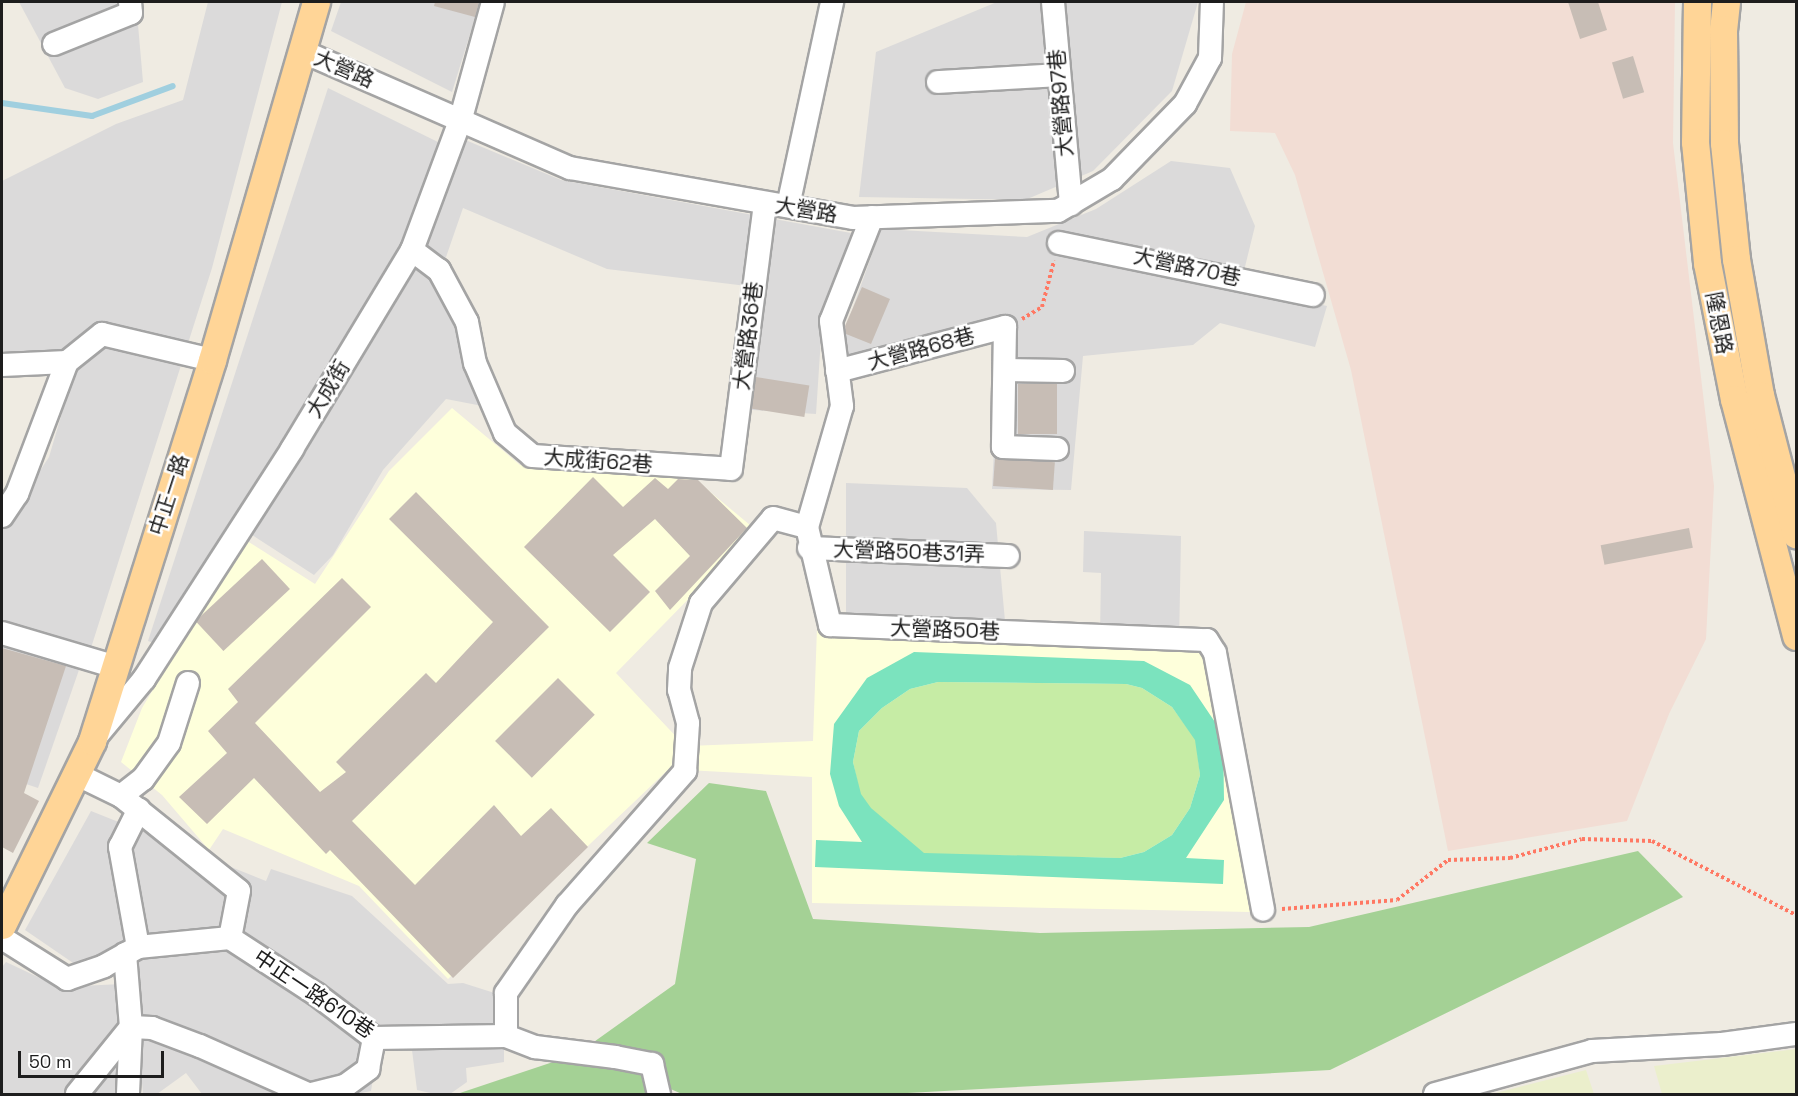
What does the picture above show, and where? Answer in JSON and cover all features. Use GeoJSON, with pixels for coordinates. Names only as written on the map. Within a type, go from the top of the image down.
{"type":"FeatureCollection","features":[{"type":"Feature","properties":{"kind":"main road","name":"中正一路"},"geometry":{"type":"LineString","coordinates":[[2,925],[78,775],[92,741],[113,666],[212,360],[304,52],[316,2]]}},
{"type":"Feature","properties":{"kind":"main road","name":"隆恩路"},"geometry":{"type":"LineString","coordinates":[[1697,2],[1695,142],[1707,263],[1734,399],[1797,636]]}},
{"type":"Feature","properties":{"kind":"main road","name":"隆恩路"},"geometry":{"type":"LineString","coordinates":[[1726,2],[1722,29],[1724,143],[1736,259],[1760,395],[1797,534]]}},
{"type":"Feature","properties":{"kind":"street"},"geometry":{"type":"LineString","coordinates":[[54,44],[131,13],[130,2]]}},
{"type":"Feature","properties":{"kind":"street","name":"大成街"},"geometry":{"type":"LineString","coordinates":[[92,741],[144,679],[292,449],[411,250],[460,118],[493,2]]}},
{"type":"Feature","properties":{"kind":"street"},"geometry":{"type":"LineString","coordinates":[[788,206],[832,2]]}},
{"type":"Feature","properties":{"kind":"street","name":"大營路97巷"},"geometry":{"type":"LineString","coordinates":[[1053,2],[1071,204]]}},
{"type":"Feature","properties":{"kind":"street","name":"大營路"},"geometry":{"type":"LineString","coordinates":[[304,52],[460,118],[570,168],[853,218],[1058,211],[1112,179],[1185,104],[1210,58],[1212,2]]}},
{"type":"Feature","properties":{"kind":"street"},"geometry":{"type":"LineString","coordinates":[[938,82],[1058,75]]}},
{"type":"Feature","properties":{"kind":"street","name":"大營路36巷"},"geometry":{"type":"LineString","coordinates":[[731,469],[765,204]]}},
{"type":"Feature","properties":{"kind":"street"},"geometry":{"type":"LineString","coordinates":[[808,538],[842,406],[831,321],[872,217]]}},
{"type":"Feature","properties":{"kind":"street","name":"大營路70巷"},"geometry":{"type":"LineString","coordinates":[[1059,243],[1145,257],[1313,295]]}},
{"type":"Feature","properties":{"kind":"street","name":"大成街62巷"},"geometry":{"type":"LineString","coordinates":[[411,250],[439,270],[467,322],[476,363],[505,433],[531,456],[731,469]]}},
{"type":"Feature","properties":{"kind":"street","name":"大營路68巷"},"geometry":{"type":"LineString","coordinates":[[837,371],[1005,327],[1003,447],[1057,449]]}},
{"type":"Feature","properties":{"kind":"street"},"geometry":{"type":"LineString","coordinates":[[2,516],[17,494],[67,362],[102,334],[212,360]]}},
{"type":"Feature","properties":{"kind":"street"},"geometry":{"type":"LineString","coordinates":[[2,365],[67,362]]}},
{"type":"Feature","properties":{"kind":"street"},"geometry":{"type":"LineString","coordinates":[[1005,370],[1063,371]]}},
{"type":"Feature","properties":{"kind":"street","name":"大營路50巷31弄"},"geometry":{"type":"LineString","coordinates":[[506,1036],[506,993],[567,905],[685,771],[688,723],[679,690],[681,668],[701,603],[773,518],[808,538],[1008,556]]}},
{"type":"Feature","properties":{"kind":"street","name":"大營路50巷"},"geometry":{"type":"LineString","coordinates":[[808,538],[830,625],[1207,640],[1215,653],[1263,910]]}},
{"type":"Feature","properties":{"kind":"street"},"geometry":{"type":"LineString","coordinates":[[2,633],[113,666]]}},
{"type":"Feature","properties":{"kind":"street"},"geometry":{"type":"LineString","coordinates":[[128,1095],[131,951],[120,847],[130,802],[142,779],[169,743],[188,683]]}},
{"type":"Feature","properties":{"kind":"street"},"geometry":{"type":"LineString","coordinates":[[78,775],[130,802],[239,891],[230,938]]}},
{"type":"Feature","properties":{"kind":"street","name":"中正一路610巷"},"geometry":{"type":"LineString","coordinates":[[2,938],[67,979],[131,951],[230,938],[316,994],[374,1038],[506,1036],[535,1047],[652,1064],[658,1095]]}},
{"type":"Feature","properties":{"kind":"street"},"geometry":{"type":"LineString","coordinates":[[78,1095],[131,1027]]}},
{"type":"Feature","properties":{"kind":"street"},"geometry":{"type":"LineString","coordinates":[[131,1027],[152,1028],[200,1046],[308,1095]]}},
{"type":"Feature","properties":{"kind":"street"},"geometry":{"type":"LineString","coordinates":[[1435,1095],[1592,1051],[1722,1044],[1797,1034]]}},
{"type":"Feature","properties":{"kind":"street"},"geometry":{"type":"LineString","coordinates":[[312,1095],[345,1086],[368,1069],[374,1038]]}},
{"type":"Feature","properties":{"kind":"path"},"geometry":{"type":"LineString","coordinates":[[1005,327],[1042,307],[1059,243]]}},
{"type":"Feature","properties":{"kind":"path"},"geometry":{"type":"LineString","coordinates":[[1263,910],[1397,900],[1448,860],[1510,858],[1582,839],[1652,841],[1797,915]]}},
{"type":"Feature","properties":{"kind":"shaded area"},"geometry":{"type":"Polygon","coordinates":[[[19,2],[136,2],[143,82],[98,99],[65,88],[19,2]]]}},
{"type":"Feature","properties":{"kind":"shaded area"},"geometry":{"type":"Polygon","coordinates":[[[208,2],[282,2],[212,268],[90,651],[2,620],[2,529],[49,457],[79,355],[2,355],[2,181],[116,124],[183,100],[208,2]]]}},
{"type":"Feature","properties":{"kind":"shaded area"},"geometry":{"type":"Polygon","coordinates":[[[341,2],[480,2],[452,92],[331,31],[341,2]]]}},
{"type":"Feature","properties":{"kind":"shaded area"},"geometry":{"type":"Polygon","coordinates":[[[997,2],[1198,2],[1172,91],[1093,171],[1025,200],[859,197],[876,52],[997,2]]]}},
{"type":"Feature","properties":{"kind":"shaded area"},"geometry":{"type":"Polygon","coordinates":[[[1246,2],[1675,2],[1673,143],[1714,486],[1706,639],[1669,714],[1627,821],[1448,851],[1351,370],[1295,175],[1275,133],[1230,131],[1232,54],[1246,2]]]}},
{"type":"Feature","properties":{"kind":"shaded area"},"geometry":{"type":"Polygon","coordinates":[[[328,88],[442,144],[402,251],[162,646],[148,641],[328,88]]]}},
{"type":"Feature","properties":{"kind":"shaded area"},"geometry":{"type":"Polygon","coordinates":[[[463,139],[561,180],[851,233],[822,323],[816,414],[738,409],[755,287],[607,269],[463,208],[445,260],[476,329],[493,408],[446,399],[383,470],[333,555],[314,575],[249,533],[463,139]]]}},
{"type":"Feature","properties":{"kind":"shaded area"},"geometry":{"type":"Polygon","coordinates":[[[1171,161],[1230,168],[1255,226],[1240,287],[1327,306],[1315,347],[1220,323],[1193,345],[1083,356],[1071,490],[992,489],[999,349],[991,329],[861,365],[844,352],[845,330],[881,229],[1027,237],[1096,209],[1171,161]]]}},
{"type":"Feature","properties":{"kind":"shaded area"},"geometry":{"type":"Polygon","coordinates":[[[452,408],[520,465],[685,471],[756,530],[616,673],[685,746],[683,768],[673,765],[448,979],[359,886],[223,829],[209,850],[162,795],[121,762],[142,708],[244,539],[315,584],[389,471],[452,408]]]}},
{"type":"Feature","properties":{"kind":"shaded area"},"geometry":{"type":"Polygon","coordinates":[[[846,483],[967,488],[996,523],[1006,632],[846,626],[846,483]]]}},
{"type":"Feature","properties":{"kind":"shaded area"},"geometry":{"type":"Polygon","coordinates":[[[1084,531],[1181,536],[1179,644],[1100,636],[1101,573],[1083,572],[1084,531]]]}},
{"type":"Feature","properties":{"kind":"shaded area"},"geometry":{"type":"Polygon","coordinates":[[[817,628],[1206,650],[1250,912],[812,903],[812,777],[687,770],[688,746],[813,741],[817,628]]]}},
{"type":"Feature","properties":{"kind":"shaded area"},"geometry":{"type":"Polygon","coordinates":[[[2,641],[80,667],[38,788],[2,776],[2,641]]]}},
{"type":"Feature","properties":{"kind":"shaded area"},"geometry":{"type":"Polygon","coordinates":[[[91,811],[266,881],[271,869],[352,896],[448,984],[463,983],[504,996],[504,1062],[466,1068],[467,1082],[450,1094],[435,1094],[417,1090],[412,1050],[379,1042],[371,1091],[356,1094],[202,1094],[186,1073],[157,1094],[143,1094],[131,961],[161,950],[164,933],[124,942],[79,967],[25,930],[91,811]]]}},
{"type":"Feature","properties":{"kind":"shaded area"},"geometry":{"type":"Polygon","coordinates":[[[6,962],[59,987],[122,984],[123,1094],[2,1094],[2,967],[6,962]]]}},
{"type":"Feature","properties":{"kind":"shaded area"},"geometry":{"type":"Polygon","coordinates":[[[1796,1049],[1796,1094],[1662,1094],[1654,1066],[1796,1049]]]}},
{"type":"Feature","properties":{"kind":"shaded area"},"geometry":{"type":"Polygon","coordinates":[[[1586,1070],[1594,1094],[1492,1094],[1586,1070]]]}},
{"type":"Feature","properties":{"kind":"green space"},"geometry":{"type":"Polygon","coordinates":[[[914,652],[1144,661],[1190,685],[1223,734],[1224,800],[1186,858],[1224,860],[1223,884],[815,867],[816,840],[862,842],[839,806],[830,774],[834,724],[867,678],[914,652]],[[938,682],[910,689],[882,708],[859,731],[853,762],[861,794],[871,808],[924,853],[1120,858],[1144,852],[1172,835],[1190,808],[1200,775],[1195,740],[1172,707],[1142,688],[1126,684],[938,682]]]}},
{"type":"Feature","properties":{"kind":"green space"},"geometry":{"type":"Polygon","coordinates":[[[938,682],[1126,684],[1142,688],[1172,707],[1196,740],[1200,775],[1190,808],[1172,835],[1144,852],[1120,858],[924,854],[870,808],[860,794],[853,762],[859,731],[882,708],[910,689],[938,682]]]}},
{"type":"Feature","properties":{"kind":"green space"},"geometry":{"type":"Polygon","coordinates":[[[709,783],[766,791],[813,919],[1040,933],[1309,927],[1638,851],[1683,897],[1330,1070],[889,1094],[682,1094],[666,1087],[642,1094],[457,1094],[577,1054],[675,984],[696,859],[647,843],[709,783]]]}},
{"type":"Feature","properties":{"kind":"building"},"geometry":{"type":"Polygon","coordinates":[[[435,2],[479,2],[475,17],[434,6],[435,2]]]}},
{"type":"Feature","properties":{"kind":"building"},"geometry":{"type":"Polygon","coordinates":[[[1568,2],[1598,2],[1607,30],[1580,39],[1568,2]]]}},
{"type":"Feature","properties":{"kind":"building"},"geometry":{"type":"Polygon","coordinates":[[[1633,56],[1644,92],[1623,99],[1612,62],[1633,56]]]}},
{"type":"Feature","properties":{"kind":"building"},"geometry":{"type":"Polygon","coordinates":[[[862,287],[890,299],[871,344],[846,334],[845,326],[862,287]]]}},
{"type":"Feature","properties":{"kind":"building"},"geometry":{"type":"Polygon","coordinates":[[[756,377],[809,385],[804,417],[751,409],[756,377]]]}},
{"type":"Feature","properties":{"kind":"building"},"geometry":{"type":"Polygon","coordinates":[[[1018,384],[1057,384],[1057,434],[1018,434],[1018,384]]]}},
{"type":"Feature","properties":{"kind":"building"},"geometry":{"type":"Polygon","coordinates":[[[995,458],[1055,462],[1053,490],[993,486],[995,458]]]}},
{"type":"Feature","properties":{"kind":"building"},"geometry":{"type":"Polygon","coordinates":[[[593,477],[623,507],[655,478],[668,489],[678,479],[698,480],[747,528],[670,610],[655,591],[690,556],[655,519],[613,555],[650,592],[610,632],[524,547],[593,477]]]}},
{"type":"Feature","properties":{"kind":"building"},"geometry":{"type":"Polygon","coordinates":[[[416,492],[549,627],[352,821],[415,885],[494,805],[521,836],[551,808],[588,847],[453,978],[330,850],[326,854],[254,778],[207,824],[179,797],[227,753],[208,731],[238,702],[228,689],[342,578],[371,607],[255,723],[320,792],[346,772],[336,762],[426,673],[436,683],[493,622],[389,519],[416,492]]]}},
{"type":"Feature","properties":{"kind":"building"},"geometry":{"type":"Polygon","coordinates":[[[1689,528],[1693,548],[1604,565],[1601,545],[1689,528]]]}},
{"type":"Feature","properties":{"kind":"building"},"geometry":{"type":"Polygon","coordinates":[[[262,559],[290,589],[223,651],[195,621],[262,559]]]}},
{"type":"Feature","properties":{"kind":"building"},"geometry":{"type":"Polygon","coordinates":[[[2,648],[66,666],[24,793],[39,801],[13,853],[2,847],[2,648]]]}},
{"type":"Feature","properties":{"kind":"building"},"geometry":{"type":"Polygon","coordinates":[[[558,678],[595,715],[532,778],[495,741],[558,678]]]}},
{"type":"Feature","properties":{"kind":"waterway"},"geometry":{"type":"LineString","coordinates":[[2,103],[92,116],[173,86]]}}]}
